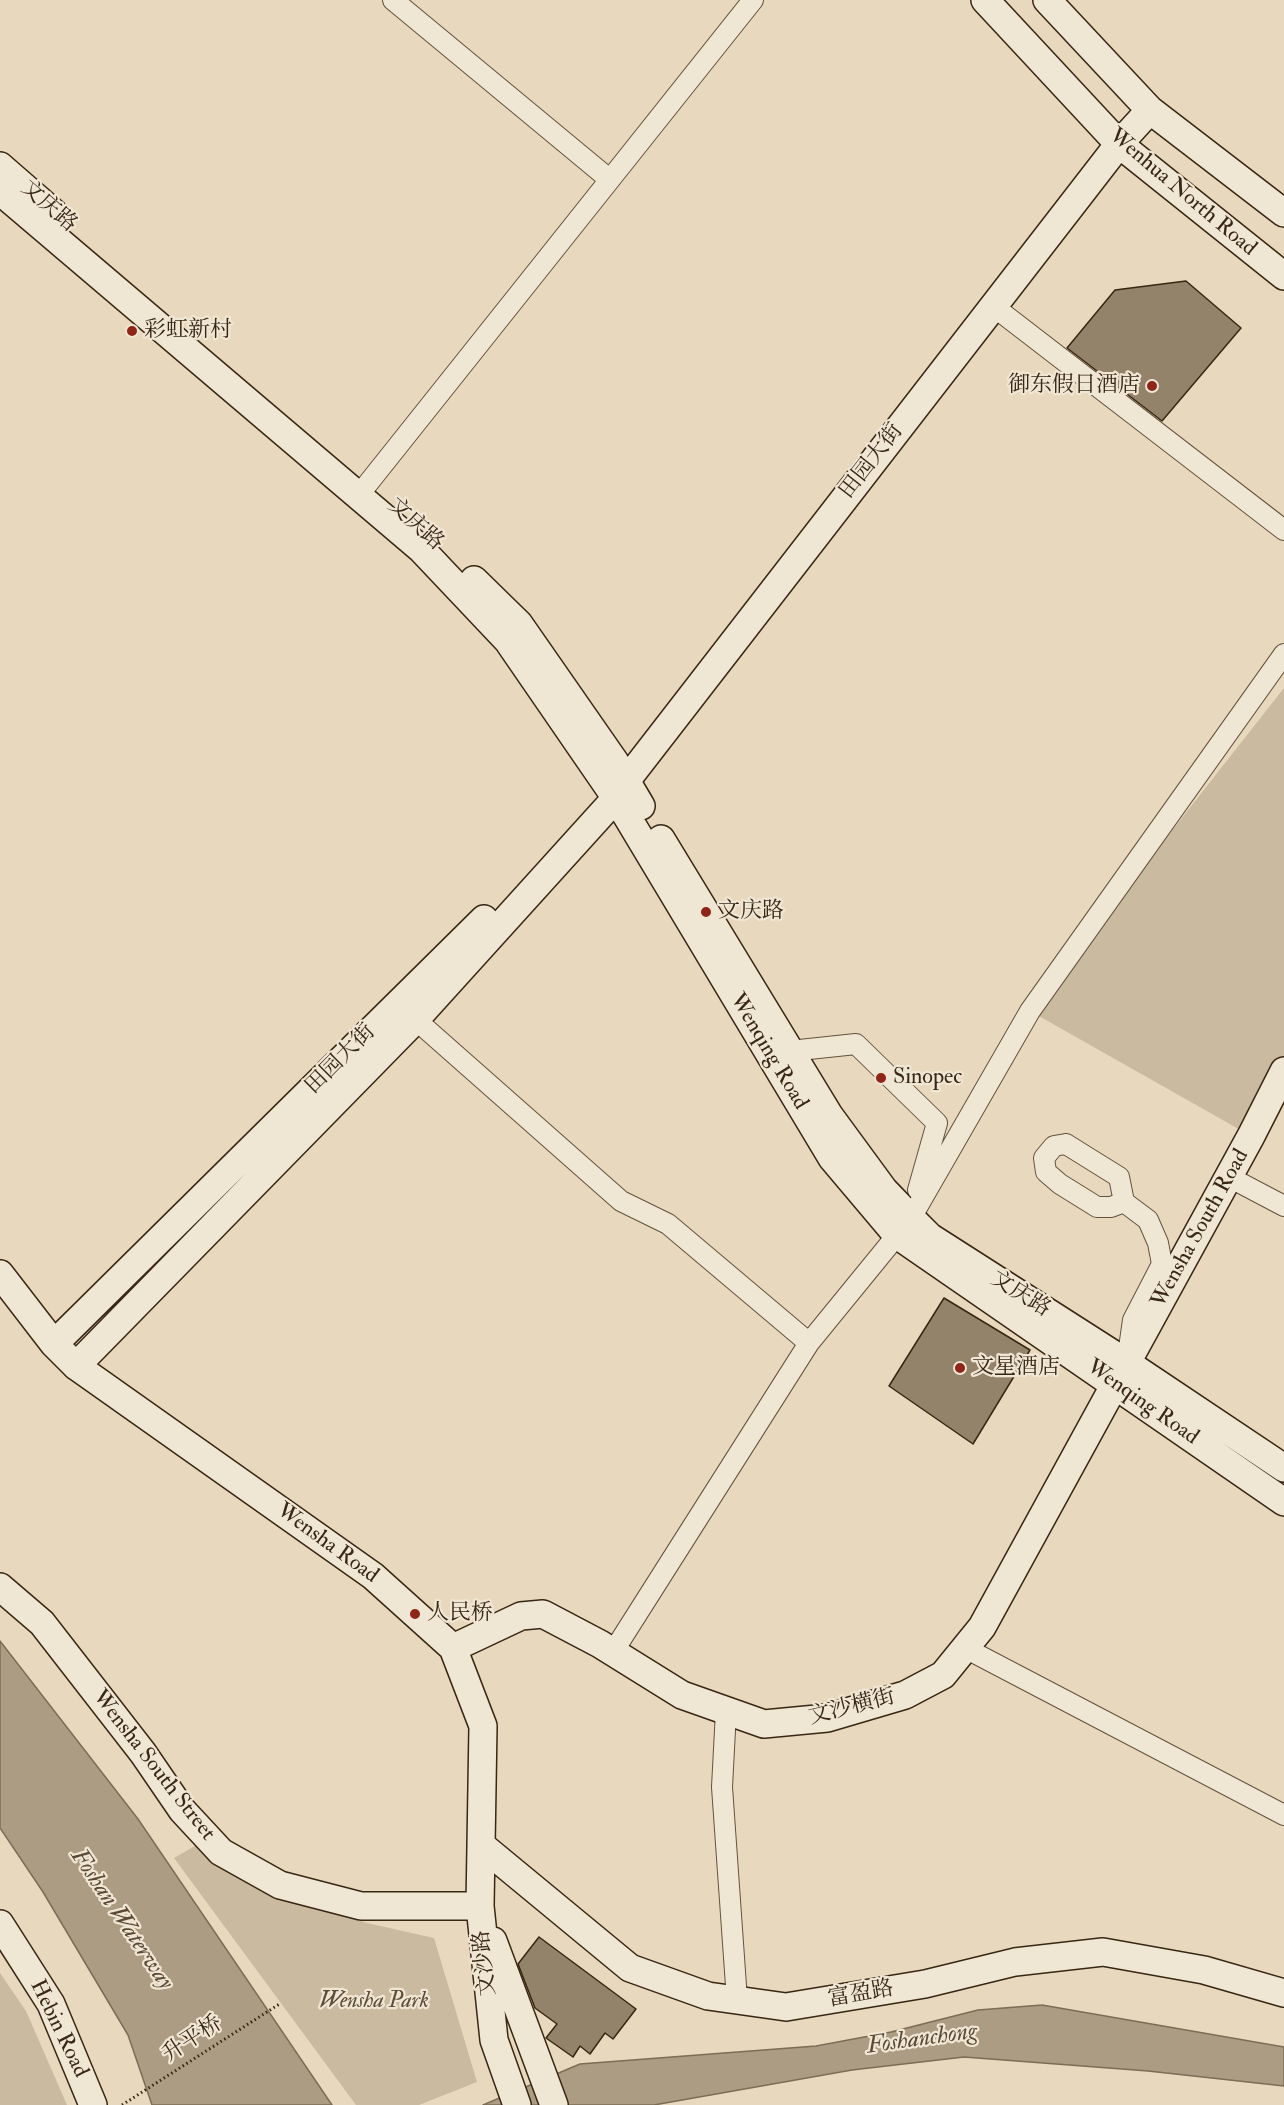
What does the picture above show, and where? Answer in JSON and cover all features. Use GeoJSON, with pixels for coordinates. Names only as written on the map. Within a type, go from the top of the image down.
{"type":"FeatureCollection","features":[{"type":"Feature","properties":{"kind":"street"},"geometry":{"type":"LineString","coordinates":[[393,0],[609,179]]}},
{"type":"Feature","properties":{"kind":"street"},"geometry":{"type":"LineString","coordinates":[[364,490],[753,0]]}},
{"type":"Feature","properties":{"kind":"street","name":"Wenhua North Road"},"geometry":{"type":"LineString","coordinates":[[986,0],[1119,144],[1284,276]]}},
{"type":"Feature","properties":{"kind":"street","name":"Wenhua North Road"},"geometry":{"type":"LineString","coordinates":[[1047,0],[1150,110],[1284,213]]}},
{"type":"Feature","properties":{"kind":"street","name":"田园大街"},"geometry":{"type":"LineString","coordinates":[[76,1366],[616,788],[1119,144],[1150,110]]}},
{"type":"Feature","properties":{"kind":"street","name":"文庆路"},"geometry":{"type":"LineString","coordinates":[[0,166],[364,490]]}},
{"type":"Feature","properties":{"kind":"street","name":"文庆路"},"geometry":{"type":"LineString","coordinates":[[0,191],[364,490],[427,534],[519,624],[616,788],[790,1051],[829,1115],[884,1190],[904,1227]]}},
{"type":"Feature","properties":{"kind":"street"},"geometry":{"type":"LineString","coordinates":[[993,306],[1284,530]]}},
{"type":"Feature","properties":{"kind":"street"},"geometry":{"type":"LineString","coordinates":[[613,1652],[809,1343],[904,1227],[1030,1011],[1284,654]]}},
{"type":"Feature","properties":{"kind":"street","name":"Wenqing Road"},"geometry":{"type":"LineString","coordinates":[[616,788],[832,1158],[904,1227],[1121,1374],[1284,1502]]}},
{"type":"Feature","properties":{"kind":"street"},"geometry":{"type":"LineString","coordinates":[[406,1012],[621,1201],[668,1224],[809,1343]]}},
{"type":"Feature","properties":{"kind":"street","name":"田园大街"},"geometry":{"type":"LineString","coordinates":[[54,1344],[406,1012]]}},
{"type":"Feature","properties":{"kind":"street"},"geometry":{"type":"LineString","coordinates":[[790,1051],[856,1044],[937,1123],[904,1227]]}},
{"type":"Feature","properties":{"kind":"street","name":"Wensha South Road"},"geometry":{"type":"LineString","coordinates":[[1121,1374],[1284,1071]]}},
{"type":"Feature","properties":{"kind":"street"},"geometry":{"type":"LineString","coordinates":[[1229,1177],[1284,1206]]}},
{"type":"Feature","properties":{"kind":"street"},"geometry":{"type":"LineString","coordinates":[[1124,1202],[1148,1220],[1158,1243],[1162,1264],[1133,1320],[1121,1374],[1284,1468]]}},
{"type":"Feature","properties":{"kind":"street","name":"Wensha Road"},"geometry":{"type":"LineString","coordinates":[[0,1274],[54,1344],[76,1366],[373,1575],[453,1648],[483,1726],[480,1906]]}},
{"type":"Feature","properties":{"kind":"street","name":"文沙横街"},"geometry":{"type":"LineString","coordinates":[[453,1648],[521,1616],[543,1614],[613,1652],[682,1695],[764,1724],[827,1718],[905,1695],[943,1675],[982,1627],[1121,1374]]}},
{"type":"Feature","properties":{"kind":"street","name":"Wensha South Street"},"geometry":{"type":"LineString","coordinates":[[0,1587],[42,1623],[143,1753],[182,1810],[221,1852],[280,1885],[361,1905],[480,1906]]}},
{"type":"Feature","properties":{"kind":"street"},"geometry":{"type":"LineString","coordinates":[[965,1648],[1284,1815]]}},
{"type":"Feature","properties":{"kind":"street"},"geometry":{"type":"LineString","coordinates":[[726,1711],[722,1787],[736,2000]]}},
{"type":"Feature","properties":{"kind":"street","name":"富盈路"},"geometry":{"type":"LineString","coordinates":[[481,1845],[630,1968],[708,1996],[786,2007],[925,1984],[1015,1962],[1103,1952],[1204,1970],[1284,1994]]}},
{"type":"Feature","properties":{"kind":"street","name":"文沙路"},"geometry":{"type":"LineString","coordinates":[[480,1906],[554,2105]]}},
{"type":"Feature","properties":{"kind":"street","name":"文沙路"},"geometry":{"type":"LineString","coordinates":[[480,1906],[494,2040],[517,2105]]}},
{"type":"Feature","properties":{"kind":"street","name":"Hebin Road"},"geometry":{"type":"LineString","coordinates":[[0,1924],[51,2004],[93,2105]]}},
{"type":"Feature","properties":{"kind":"path","name":"升平桥"},"geometry":{"type":"LineString","coordinates":[[122,2105],[281,2003]]}},
{"type":"Feature","properties":{"kind":"green space"},"geometry":{"type":"Polygon","coordinates":[[[1284,688],[1284,1069],[1251,1136],[1030,1011],[1284,688]]]}},
{"type":"Feature","properties":{"kind":"green space","name":"Wensha Park"},"geometry":{"type":"Polygon","coordinates":[[[200,1843],[281,1896],[367,1923],[434,1938],[477,2082],[419,2105],[356,2105],[174,1858],[200,1843]]]}},
{"type":"Feature","properties":{"kind":"green space"},"geometry":{"type":"Polygon","coordinates":[[[0,1973],[26,2011],[67,2105],[0,2105],[0,1973]]]}},
{"type":"Feature","properties":{"kind":"water","name":"Foshan Waterway"},"geometry":{"type":"Polygon","coordinates":[[[0,1641],[138,1819],[332,2105],[152,2105],[128,2035],[43,1892],[0,1828],[0,1641]]]}},
{"type":"Feature","properties":{"kind":"water","name":"Foshanchong"},"geometry":{"type":"Polygon","coordinates":[[[1042,2005],[1284,2047],[1284,2086],[1148,2071],[964,2057],[852,2070],[654,2105],[483,2105],[580,2064],[816,2046],[891,2032],[978,2010],[1042,2005]]]}},
{"type":"Feature","properties":{"kind":"building","name":"御东假日酒店"},"geometry":{"type":"Polygon","coordinates":[[[1186,281],[1241,328],[1162,421],[1067,348],[1115,290],[1186,281]]]}},
{"type":"Feature","properties":{"kind":"building","name":"文星酒店"},"geometry":{"type":"Polygon","coordinates":[[[944,1298],[1030,1350],[973,1444],[889,1386],[944,1298]]]}},
{"type":"Feature","properties":{"kind":"building"},"geometry":{"type":"Polygon","coordinates":[[[539,1937],[636,2009],[613,2039],[605,2033],[590,2054],[580,2046],[573,2057],[546,2038],[557,2024],[535,2008],[518,1964],[539,1937]]]}},
{"type":"Feature","properties":{"kind":"place","name":"彩虹新村"},"geometry":{"type":"Point","coordinates":[132,331]}},
{"type":"Feature","properties":{"kind":"place","name":"御东假日酒店"},"geometry":{"type":"Point","coordinates":[1152,386]}},
{"type":"Feature","properties":{"kind":"place","name":"文庆路"},"geometry":{"type":"Point","coordinates":[706,912]}},
{"type":"Feature","properties":{"kind":"place","name":"Sinopec"},"geometry":{"type":"Point","coordinates":[881,1078]}},
{"type":"Feature","properties":{"kind":"place","name":"文星酒店"},"geometry":{"type":"Point","coordinates":[960,1368]}},
{"type":"Feature","properties":{"kind":"place","name":"人民桥"},"geometry":{"type":"Point","coordinates":[415,1614]}}]}
